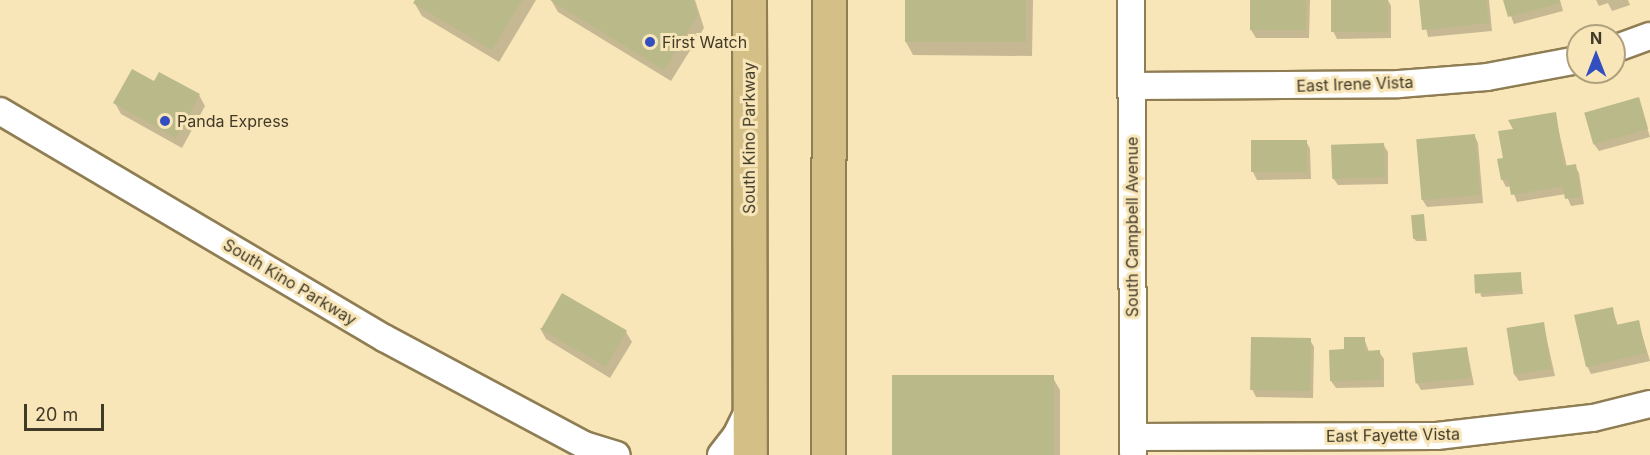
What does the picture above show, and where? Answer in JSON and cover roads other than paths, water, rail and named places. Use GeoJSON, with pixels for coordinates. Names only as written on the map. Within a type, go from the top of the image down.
{"type":"FeatureCollection","features":[{"type":"Feature","properties":{"kind":"main road","name":"South Kino Parkway"},"geometry":{"type":"LineString","coordinates":[[749,0],[750,455]]}},
{"type":"Feature","properties":{"kind":"main road"},"geometry":{"type":"LineString","coordinates":[[828,455],[829,0]]}},
{"type":"Feature","properties":{"kind":"street","name":"South Campbell Avenue"},"geometry":{"type":"LineString","coordinates":[[1131,0],[1133,446]]}},
{"type":"Feature","properties":{"kind":"street"},"geometry":{"type":"LineString","coordinates":[[1626,45],[1650,36]]}},
{"type":"Feature","properties":{"kind":"street","name":"East Irene Vista"},"geometry":{"type":"LineString","coordinates":[[1131,86],[1399,84],[1487,77],[1566,62]]}},
{"type":"Feature","properties":{"kind":"street","name":"South Kino Parkway"},"geometry":{"type":"LineString","coordinates":[[0,111],[384,338],[590,450],[616,455]]}},
{"type":"Feature","properties":{"kind":"street","name":"East Fayette Vista"},"geometry":{"type":"LineString","coordinates":[[1133,446],[1437,436],[1593,418],[1650,404]]}},
{"type":"Feature","properties":{"kind":"street"},"geometry":{"type":"LineString","coordinates":[[721,455],[736,436],[750,406]]}},
{"type":"Feature","properties":{"kind":"place","name":"First Watch"},"geometry":{"type":"Point","coordinates":[650,42]}},
{"type":"Feature","properties":{"kind":"place","name":"Panda Express"},"geometry":{"type":"Point","coordinates":[165,121]}}]}
